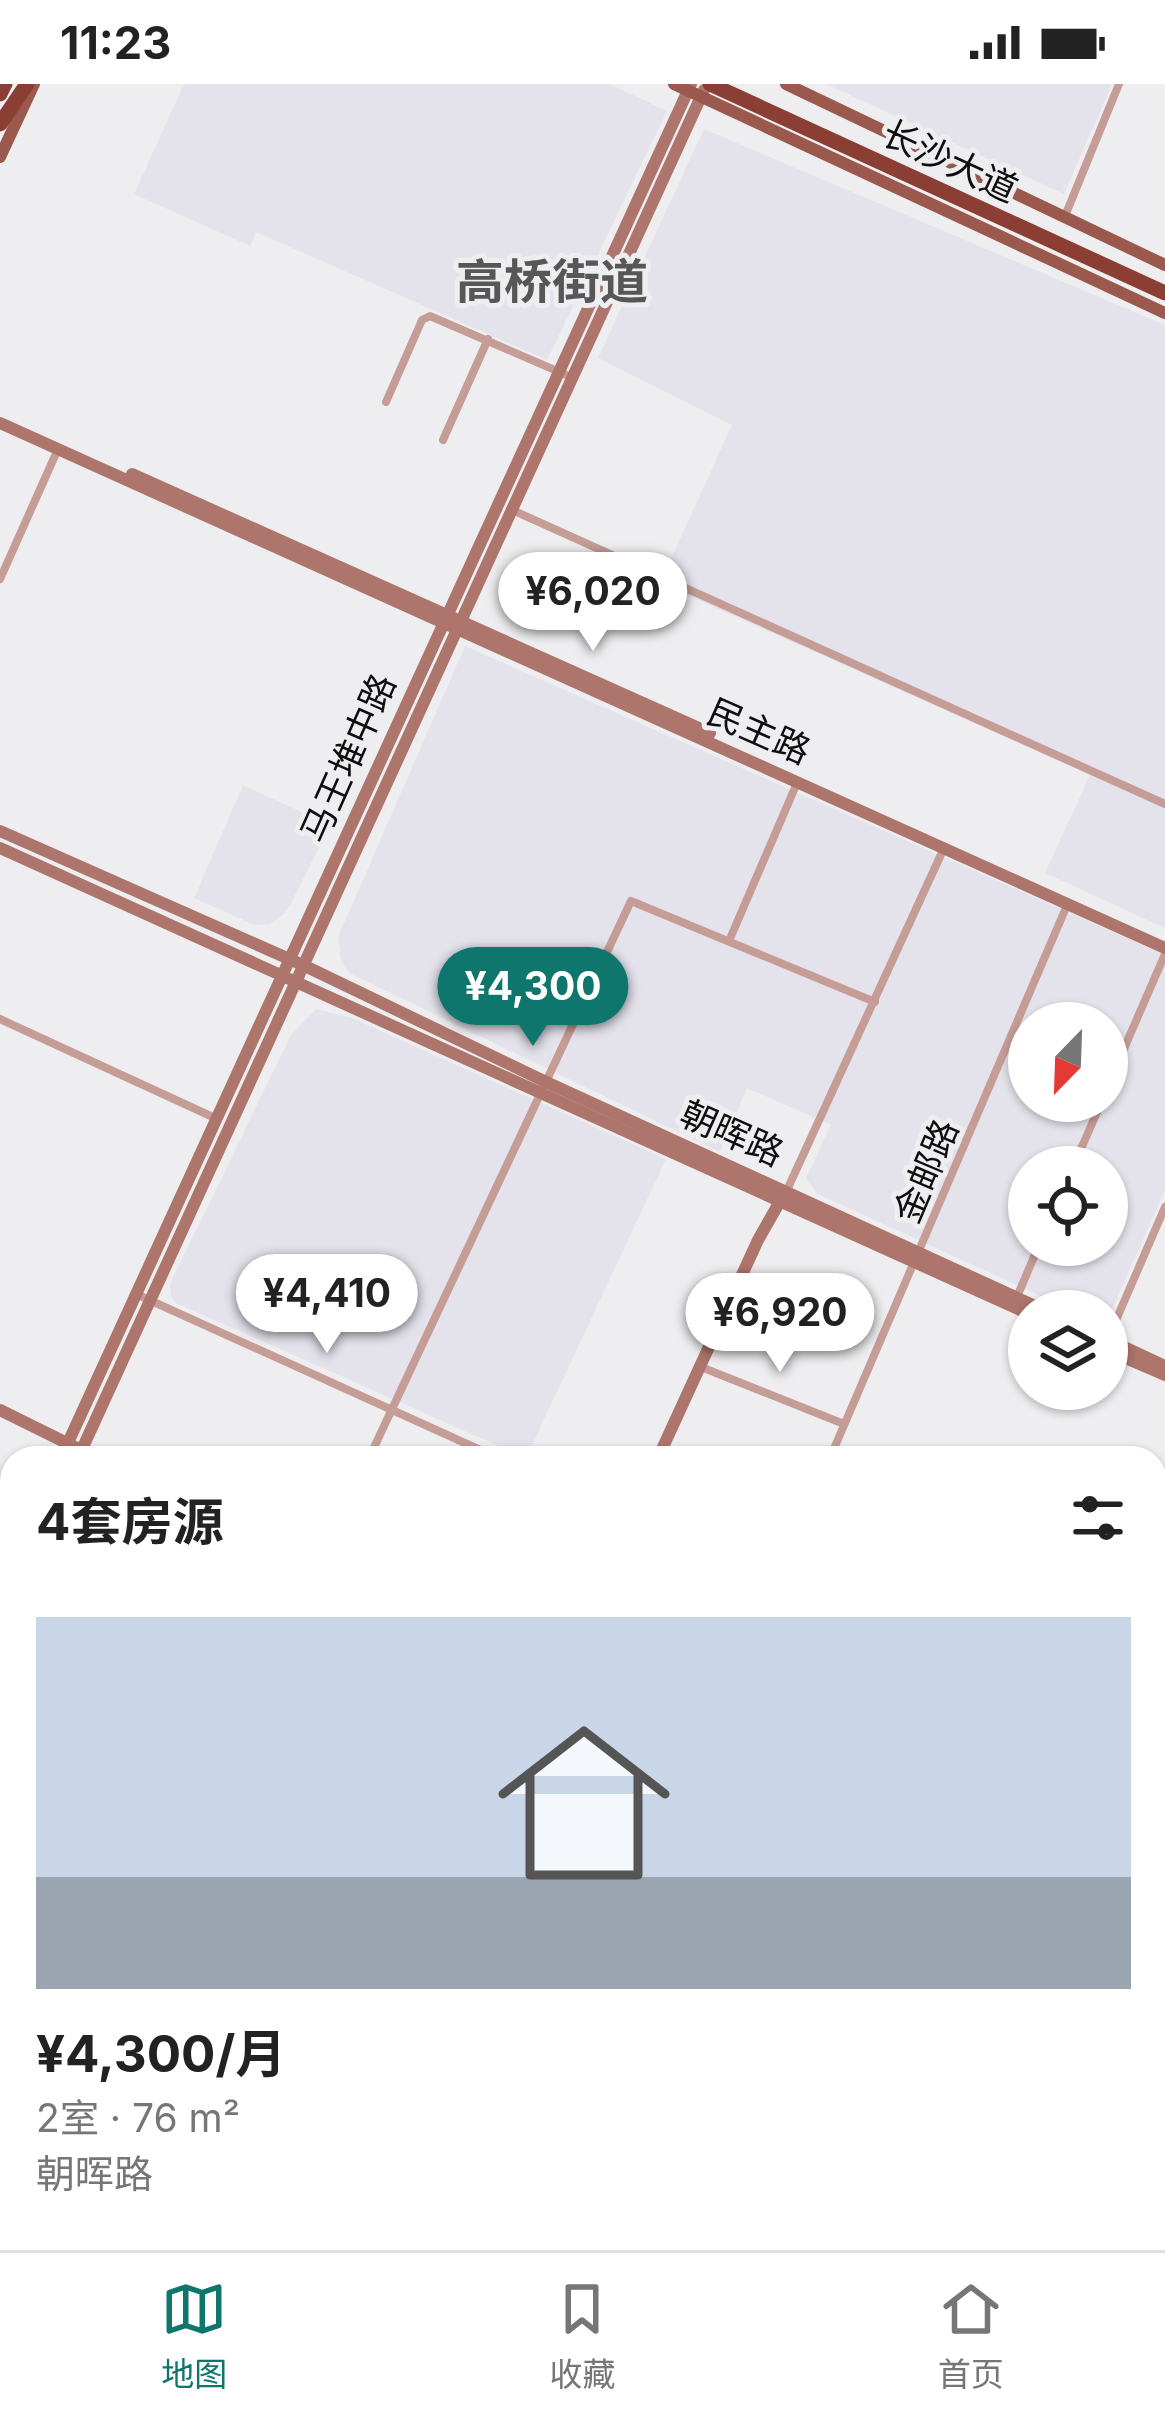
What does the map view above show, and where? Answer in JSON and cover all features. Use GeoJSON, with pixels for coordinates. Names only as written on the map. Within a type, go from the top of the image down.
{"type":"FeatureCollection","features":[{"type":"Feature","properties":{"kind":"highway"},"geometry":{"type":"LineString","coordinates":[[0,94],[5,84]]}},
{"type":"Feature","properties":{"kind":"highway"},"geometry":{"type":"LineString","coordinates":[[0,123],[18,84]]}},
{"type":"Feature","properties":{"kind":"highway"},"geometry":{"type":"LineString","coordinates":[[0,123],[31,84]]}},
{"type":"Feature","properties":{"kind":"highway","name":"长沙大道"},"geometry":{"type":"LineString","coordinates":[[732,84],[1165,284]]}},
{"type":"Feature","properties":{"kind":"highway","name":"长沙大道"},"geometry":{"type":"LineString","coordinates":[[700,88],[1165,293]]}},
{"type":"Feature","properties":{"kind":"main road"},"geometry":{"type":"LineString","coordinates":[[0,157],[31,84]]}},
{"type":"Feature","properties":{"kind":"main road"},"geometry":{"type":"LineString","coordinates":[[674,84],[700,88],[1165,313]]}},
{"type":"Feature","properties":{"kind":"main road"},"geometry":{"type":"LineString","coordinates":[[786,84],[1165,265]]}},
{"type":"Feature","properties":{"kind":"street"},"geometry":{"type":"LineString","coordinates":[[1064,218],[1119,84]]}},
{"type":"Feature","properties":{"kind":"street","name":"马王堆中路"},"geometry":{"type":"LineString","coordinates":[[143,1297],[298,982],[452,622],[700,88]]}},
{"type":"Feature","properties":{"kind":"street"},"geometry":{"type":"LineString","coordinates":[[386,402],[425,317],[439,317],[565,374]]}},
{"type":"Feature","properties":{"kind":"street"},"geometry":{"type":"LineString","coordinates":[[443,440],[488,339]]}},
{"type":"Feature","properties":{"kind":"street","name":"民主路"},"geometry":{"type":"LineString","coordinates":[[0,418],[58,449],[452,622],[1165,947]]}},
{"type":"Feature","properties":{"kind":"street","name":"民主路"},"geometry":{"type":"LineString","coordinates":[[0,418],[1165,947]]}},
{"type":"Feature","properties":{"kind":"street"},"geometry":{"type":"LineString","coordinates":[[0,579],[58,449]]}},
{"type":"Feature","properties":{"kind":"street"},"geometry":{"type":"LineString","coordinates":[[504,507],[1165,804]]}},
{"type":"Feature","properties":{"kind":"street","name":"马王堆中路"},"geometry":{"type":"LineString","coordinates":[[78,1446],[217,1119],[452,622]]}},
{"type":"Feature","properties":{"kind":"street"},"geometry":{"type":"LineString","coordinates":[[729,941],[798,781]]}},
{"type":"Feature","properties":{"kind":"street","name":"朝晖路"},"geometry":{"type":"LineString","coordinates":[[0,831],[286,968],[298,982],[1008,1293]]}},
{"type":"Feature","properties":{"kind":"street","name":"朝晖路"},"geometry":{"type":"LineString","coordinates":[[0,848],[286,968],[305,966],[543,1087]]}},
{"type":"Feature","properties":{"kind":"street"},"geometry":{"type":"LineString","coordinates":[[664,1446],[944,848]]}},
{"type":"Feature","properties":{"kind":"street"},"geometry":{"type":"LineString","coordinates":[[374,1446],[631,901],[875,1002]]}},
{"type":"Feature","properties":{"kind":"street","name":"金邮路"},"geometry":{"type":"LineString","coordinates":[[835,1446],[1068,903]]}},
{"type":"Feature","properties":{"kind":"street"},"geometry":{"type":"LineString","coordinates":[[1128,1037],[1165,947]]}},
{"type":"Feature","properties":{"kind":"street"},"geometry":{"type":"LineString","coordinates":[[0,1019],[217,1119]]}},
{"type":"Feature","properties":{"kind":"street"},"geometry":{"type":"LineString","coordinates":[[1128,1293],[1165,1207]]}},
{"type":"Feature","properties":{"kind":"street","name":"朝晖路"},"geometry":{"type":"LineString","coordinates":[[918,1257],[1008,1303]]}},
{"type":"Feature","properties":{"kind":"street"},"geometry":{"type":"LineString","coordinates":[[143,1297],[472,1446]]}},
{"type":"Feature","properties":{"kind":"street"},"geometry":{"type":"LineString","coordinates":[[1128,1351],[1165,1366]]}},
{"type":"Feature","properties":{"kind":"street"},"geometry":{"type":"LineString","coordinates":[[1128,1354],[1165,1375]]}},
{"type":"Feature","properties":{"kind":"street"},"geometry":{"type":"LineString","coordinates":[[700,1367],[844,1424]]}},
{"type":"Feature","properties":{"kind":"street"},"geometry":{"type":"LineString","coordinates":[[0,1410],[68,1446]]}},
{"type":"Feature","properties":{"kind":"shaded area"},"geometry":{"type":"Polygon","coordinates":[[[184,84],[610,84],[667,111],[547,360],[256,232],[250,246],[134,194],[184,84]]]}},
{"type":"Feature","properties":{"kind":"shaded area"},"geometry":{"type":"Polygon","coordinates":[[[826,84],[1112,84],[1064,194],[826,84]]]}},
{"type":"Feature","properties":{"kind":"shaded area"},"geometry":{"type":"Polygon","coordinates":[[[704,129],[1165,325],[1165,928],[1045,873],[1090,775],[660,583],[732,425],[598,358],[704,129]]]}},
{"type":"Feature","properties":{"kind":"shaded area"},"geometry":{"type":"Polygon","coordinates":[[[465,646],[1165,955],[1165,1190],[1121,1290],[1027,1290],[816,1193],[806,1178],[831,1125],[747,1088],[720,1152],[349,973],[341,960],[338,937],[465,646]]]}},
{"type":"Feature","properties":{"kind":"shaded area"},"geometry":{"type":"Polygon","coordinates":[[[243,785],[330,825],[291,903],[269,924],[255,925],[194,898],[243,785]]]}},
{"type":"Feature","properties":{"kind":"shaded area"},"geometry":{"type":"Polygon","coordinates":[[[316,1009],[352,1018],[666,1159],[532,1446],[499,1446],[176,1303],[171,1296],[170,1284],[291,1035],[316,1009]]]}},
{"type":"Feature","properties":{"kind":"district","name":"高桥街道"},"geometry":{"type":"Point","coordinates":[552,281]}}]}
